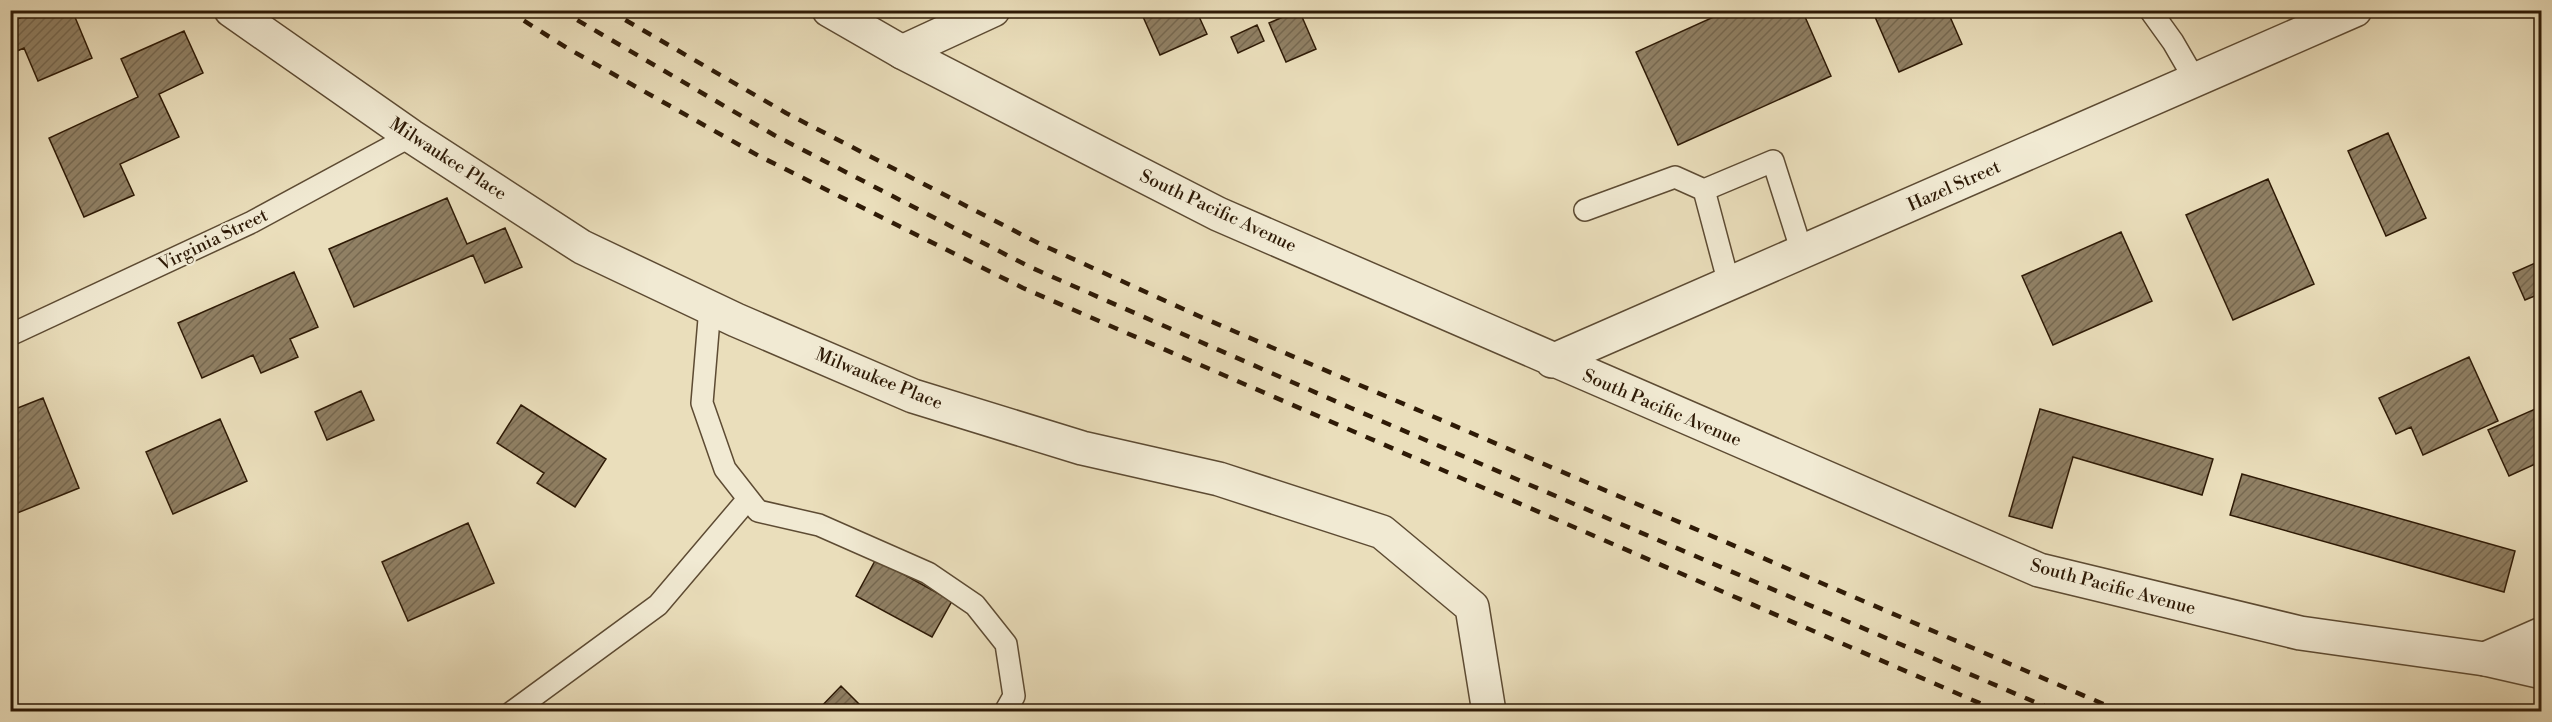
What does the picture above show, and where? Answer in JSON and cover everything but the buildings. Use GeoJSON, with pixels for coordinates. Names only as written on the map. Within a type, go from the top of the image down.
{"type":"FeatureCollection","features":[{"type":"Feature","properties":{"kind":"street","name":"Milwaukee Place"},"geometry":{"type":"LineString","coordinates":[[231,10],[411,136],[582,247],[710,307],[913,396],[1082,448],[1219,479],[1382,532],[1472,606],[1486,696]]}},
{"type":"Feature","properties":{"kind":"street","name":"South Pacific Avenue"},"geometry":{"type":"LineString","coordinates":[[829,10],[902,52],[1218,214],[1552,361],[2039,570],[2300,633],[2485,659],[2541,672]]}},
{"type":"Feature","properties":{"kind":"street"},"geometry":{"type":"LineString","coordinates":[[902,52],[993,10]]}},
{"type":"Feature","properties":{"kind":"street","name":"Hazel Street"},"geometry":{"type":"LineString","coordinates":[[1552,361],[2355,10]]}},
{"type":"Feature","properties":{"kind":"street"},"geometry":{"type":"LineString","coordinates":[[2485,659],[2541,634]]}},
{"type":"Feature","properties":{"kind":"lane"},"geometry":{"type":"LineString","coordinates":[[2150,10],[2173,42],[2195,80]]}},
{"type":"Feature","properties":{"kind":"lane","name":"Virginia Street"},"geometry":{"type":"LineString","coordinates":[[10,335],[252,222],[411,136]]}},
{"type":"Feature","properties":{"kind":"lane"},"geometry":{"type":"LineString","coordinates":[[1585,210],[1675,177],[1704,190],[1773,161],[1802,252]]}},
{"type":"Feature","properties":{"kind":"lane"},"geometry":{"type":"LineString","coordinates":[[1704,190],[1729,284]]}},
{"type":"Feature","properties":{"kind":"lane"},"geometry":{"type":"LineString","coordinates":[[710,307],[702,403],[725,469],[758,511],[819,525],[928,573],[975,605],[1006,644],[1014,696],[1005,711]]}},
{"type":"Feature","properties":{"kind":"lane"},"geometry":{"type":"LineString","coordinates":[[512,711],[658,605],[748,499]]}},
{"type":"Feature","properties":{"kind":"lane"},"geometry":{"type":"LineString","coordinates":[[1486,696],[1500,711]]}},
{"type":"Feature","properties":{"kind":"railway"},"geometry":{"type":"LineString","coordinates":[[507,10],[567,48],[759,156],[1023,288],[2000,712]]}},
{"type":"Feature","properties":{"kind":"railway"},"geometry":{"type":"LineString","coordinates":[[560,10],[774,135],[1030,267],[1351,408],[2058,712]]}},
{"type":"Feature","properties":{"kind":"railway"},"geometry":{"type":"LineString","coordinates":[[608,10],[786,113],[1040,244],[1201,317],[2122,712]]}}]}
